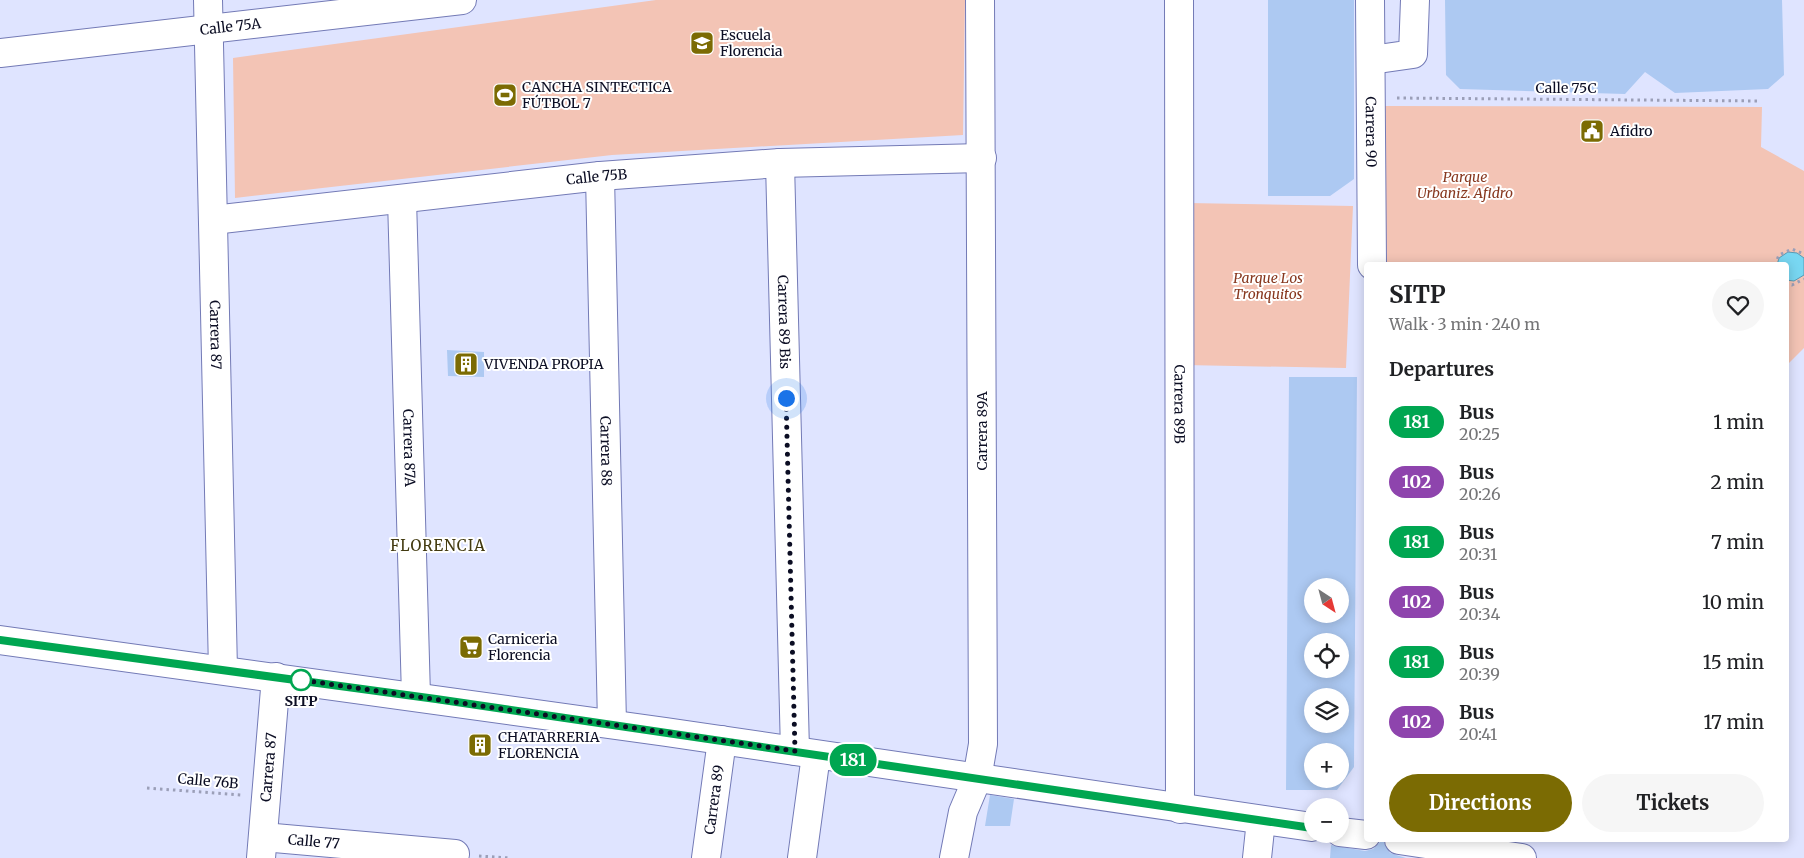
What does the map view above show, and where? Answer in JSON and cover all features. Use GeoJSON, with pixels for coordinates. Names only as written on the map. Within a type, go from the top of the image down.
{"type":"FeatureCollection","features":[{"type":"Feature","properties":{"kind":"street","name":"Carrera 87"},"geometry":{"type":"LineString","coordinates":[[208,0],[223,670]]}},
{"type":"Feature","properties":{"kind":"street","name":"Calle 75A"},"geometry":{"type":"LineString","coordinates":[[0,53],[462,0]]}},
{"type":"Feature","properties":{"kind":"street","name":"Carrera 89A"},"geometry":{"type":"LineString","coordinates":[[954,858],[963,812],[977,779],[983,744],[980,0]]}},
{"type":"Feature","properties":{"kind":"street","name":"Carrera 89B"},"geometry":{"type":"LineString","coordinates":[[1180,0],[1180,808]]}},
{"type":"Feature","properties":{"kind":"street","name":"Carrera 90"},"geometry":{"type":"LineString","coordinates":[[1370,0],[1372,262]]}},
{"type":"Feature","properties":{"kind":"street"},"geometry":{"type":"LineString","coordinates":[[1371,60],[1412,54],[1415,0]]}},
{"type":"Feature","properties":{"kind":"street","name":"Calle 75B"},"geometry":{"type":"LineString","coordinates":[[213,220],[600,176],[780,163],[982,158]]}},
{"type":"Feature","properties":{"kind":"street","name":"Carrera 89 Bis"},"geometry":{"type":"LineString","coordinates":[[780,163],[806,753],[802,858]]}},
{"type":"Feature","properties":{"kind":"street","name":"Carrera 88"},"geometry":{"type":"LineString","coordinates":[[600,176],[612,724]]}},
{"type":"Feature","properties":{"kind":"street","name":"Carrera 87A"},"geometry":{"type":"LineString","coordinates":[[402,199],[416,696]]}},
{"type":"Feature","properties":{"kind":"street"},"geometry":{"type":"LineString","coordinates":[[0,640],[75,660],[223,670],[276,677],[722,740],[1304,827]]}},
{"type":"Feature","properties":{"kind":"street","name":"Carrera 87"},"geometry":{"type":"LineString","coordinates":[[262,848],[276,677]]}},
{"type":"Feature","properties":{"kind":"street","name":"Carrera 89"},"geometry":{"type":"LineString","coordinates":[[706,858],[722,740]]}},
{"type":"Feature","properties":{"kind":"street"},"geometry":{"type":"LineString","coordinates":[[1257,858],[1261,820]]}},
{"type":"Feature","properties":{"kind":"street"},"geometry":{"type":"LineString","coordinates":[[1349,833],[1364,835]]}},
{"type":"Feature","properties":{"kind":"street"},"geometry":{"type":"LineString","coordinates":[[1413,842],[1522,858]]}},
{"type":"Feature","properties":{"kind":"street","name":"Calle 77"},"geometry":{"type":"LineString","coordinates":[[262,848],[455,854]]}},
{"type":"Feature","properties":{"kind":"path","name":"Calle 75C"},"geometry":{"type":"LineString","coordinates":[[1371,98],[1760,101]]}},
{"type":"Feature","properties":{"kind":"path"},"geometry":{"type":"LineString","coordinates":[[1776,262],[1779,255],[1792,249],[1804,254]]}},
{"type":"Feature","properties":{"kind":"path"},"geometry":{"type":"LineString","coordinates":[[1789,284],[1792,285],[1804,280]]}},
{"type":"Feature","properties":{"kind":"path","name":"Calle 76B"},"geometry":{"type":"LineString","coordinates":[[147,788],[266,797]]}},
{"type":"Feature","properties":{"kind":"green space"},"geometry":{"type":"Polygon","coordinates":[[[656,0],[965,0],[963,135],[612,155],[235,198],[233,58],[656,0]]]}},
{"type":"Feature","properties":{"kind":"green space","name":"Parque Urbaniz. Afidro"},"geometry":{"type":"Polygon","coordinates":[[[1385,106],[1762,107],[1761,147],[1804,171],[1804,348],[1789,363],[1789,262],[1385,262],[1385,106]]]}},
{"type":"Feature","properties":{"kind":"green space","name":"Parque Los Tronquitos"},"geometry":{"type":"Polygon","coordinates":[[[1188,203],[1353,206],[1346,368],[1184,365],[1188,203]]]}},
{"type":"Feature","properties":{"kind":"water"},"geometry":{"type":"Polygon","coordinates":[[[1788,252],[1797,253],[1804,258],[1804,275],[1794,281],[1789,280],[1789,262],[1778,262],[1779,258],[1788,252]]]}},
{"type":"Feature","properties":{"kind":"building"},"geometry":{"type":"Polygon","coordinates":[[[1268,0],[1354,0],[1354,179],[1330,196],[1268,196],[1268,0]]]}},
{"type":"Feature","properties":{"kind":"building"},"geometry":{"type":"Polygon","coordinates":[[[1445,0],[1782,0],[1784,75],[1768,89],[1675,93],[1645,72],[1625,94],[1460,89],[1446,75],[1445,0]]]}},
{"type":"Feature","properties":{"kind":"building","name":"VIVENDA PROPIA"},"geometry":{"type":"Polygon","coordinates":[[[447,350],[484,352],[484,377],[448,376],[447,350]]]}},
{"type":"Feature","properties":{"kind":"building"},"geometry":{"type":"Polygon","coordinates":[[[1289,377],[1357,377],[1354,767],[1349,774],[1349,743],[1304,743],[1304,788],[1338,788],[1337,790],[1286,790],[1289,377]]]}},
{"type":"Feature","properties":{"kind":"building"},"geometry":{"type":"Polygon","coordinates":[[[990,795],[1014,799],[1010,826],[985,826],[990,795]]]}},
{"type":"Feature","properties":{"kind":"building"},"geometry":{"type":"Polygon","coordinates":[[[1380,842],[1384,842],[1390,853],[1406,858],[1330,858],[1331,845],[1365,851],[1373,849],[1380,842]]]}},
{"type":"Feature","properties":{"kind":"bus line","name":"181"},"geometry":{"type":"LineString","coordinates":[[0,640],[436,699],[1304,827]]}},
{"type":"Feature","properties":{"kind":"place","name":"Escuela Florencia"},"geometry":{"type":"Point","coordinates":[702,43]}},
{"type":"Feature","properties":{"kind":"place","name":"CANCHA SINTECTICA FÚTBOL 7"},"geometry":{"type":"Point","coordinates":[505,95]}},
{"type":"Feature","properties":{"kind":"place","name":"Afidro"},"geometry":{"type":"Point","coordinates":[1592,131]}},
{"type":"Feature","properties":{"kind":"place","name":"VIVENDA PROPIA"},"geometry":{"type":"Point","coordinates":[466,364]}},
{"type":"Feature","properties":{"kind":"place","name":"Carniceria Florencia"},"geometry":{"type":"Point","coordinates":[471,647]}},
{"type":"Feature","properties":{"kind":"place","name":"SITP"},"geometry":{"type":"Point","coordinates":[301,680]}},
{"type":"Feature","properties":{"kind":"place","name":"CHATARRERIA FLORENCIA"},"geometry":{"type":"Point","coordinates":[480,745]}},
{"type":"Feature","properties":{"kind":"district","name":"FLORENCIA"},"geometry":{"type":"Point","coordinates":[438,546]}},
{"type":"Feature","properties":{"kind":"route"},"geometry":{"type":"LineString","coordinates":[[301,680],[294,679],[795,751],[786,398]]}}]}
